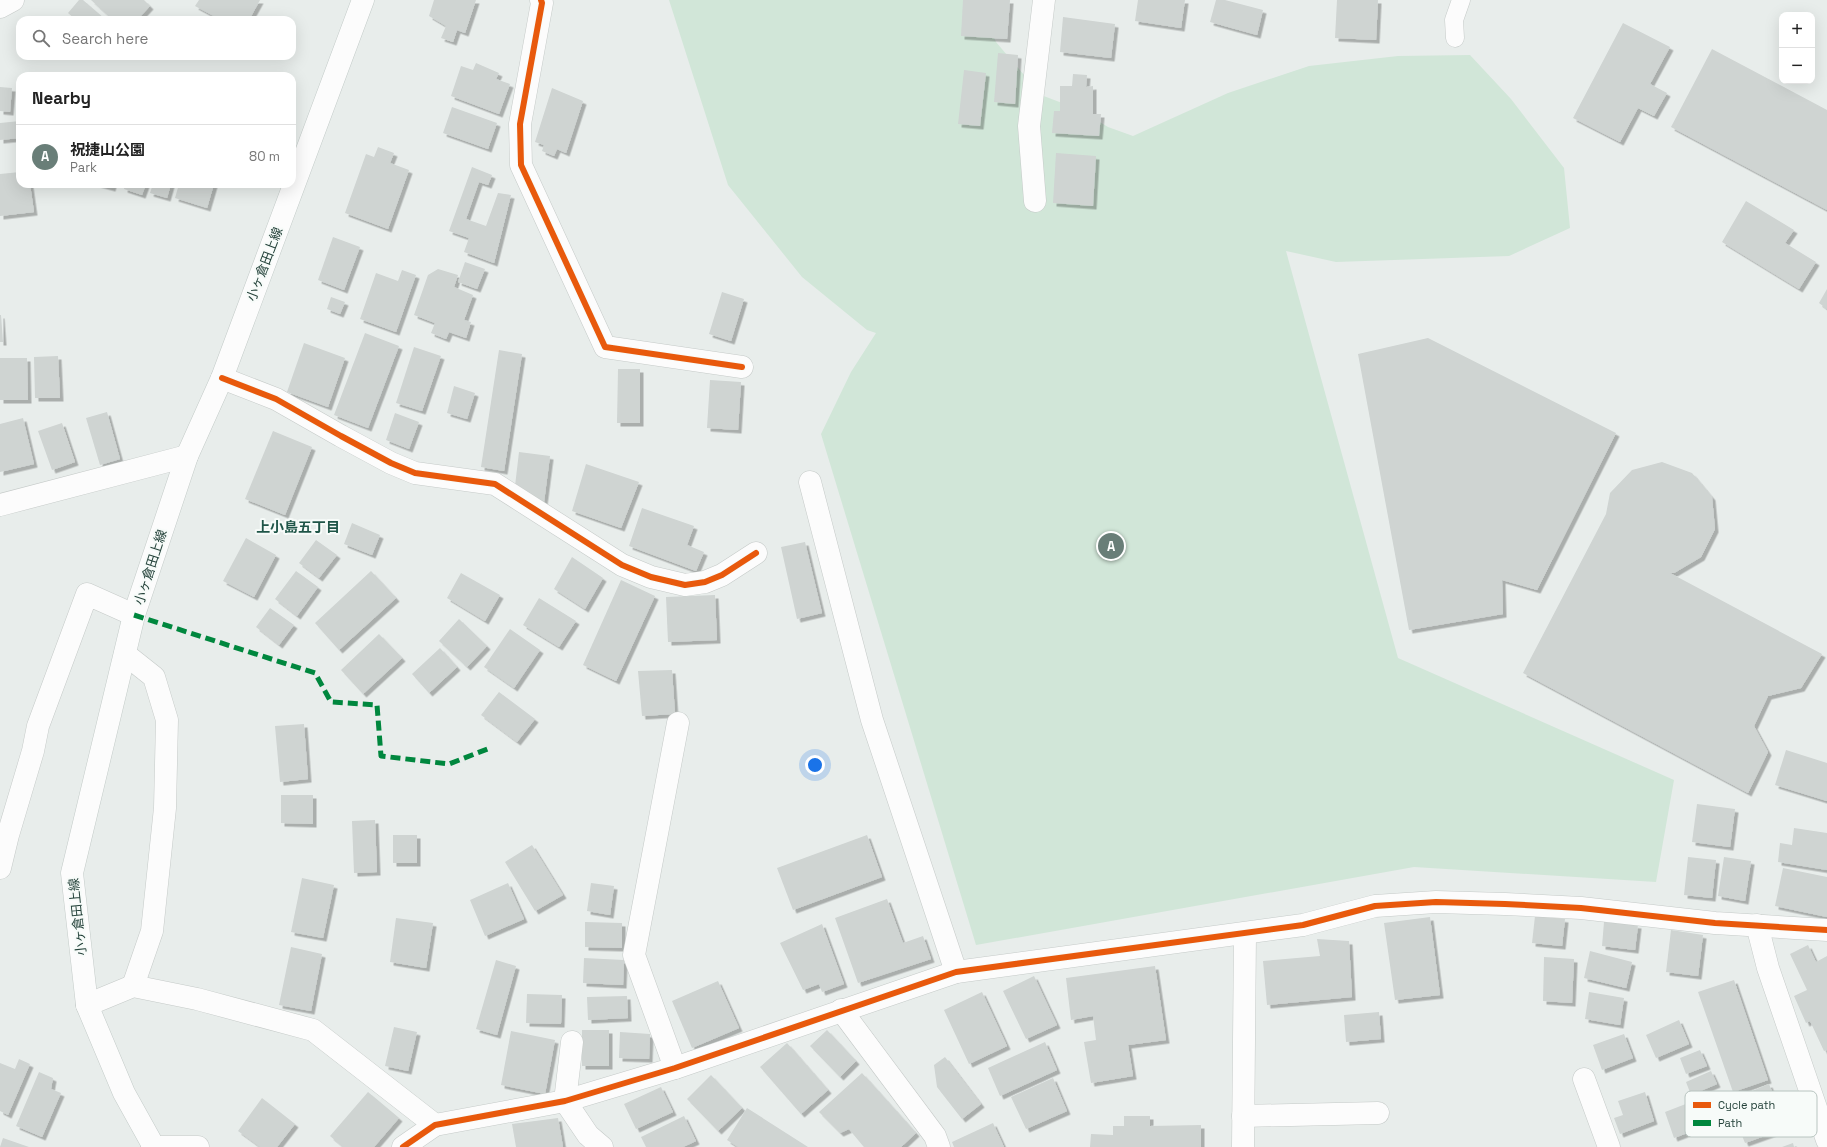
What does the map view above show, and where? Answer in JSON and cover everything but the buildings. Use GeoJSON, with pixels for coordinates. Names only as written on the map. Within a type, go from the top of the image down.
{"type":"FeatureCollection","features":[{"type":"Feature","properties":{"kind":"street"},"geometry":{"type":"LineString","coordinates":[[0,7],[13,0]]}},
{"type":"Feature","properties":{"kind":"street","name":"小ヶ倉田上線"},"geometry":{"type":"LineString","coordinates":[[296,180],[363,0]]}},
{"type":"Feature","properties":{"kind":"street"},"geometry":{"type":"LineString","coordinates":[[541,0],[542,3],[520,124],[521,165],[605,347],[742,367]]}},
{"type":"Feature","properties":{"kind":"street"},"geometry":{"type":"LineString","coordinates":[[1035,201],[1029,126],[1044,0]]}},
{"type":"Feature","properties":{"kind":"street","name":"小ヶ倉田上線"},"geometry":{"type":"LineString","coordinates":[[153,1147],[124,1093],[87,1005],[72,873],[134,615],[187,456],[222,378],[293,188]]}},
{"type":"Feature","properties":{"kind":"street"},"geometry":{"type":"LineString","coordinates":[[222,378],[276,399],[347,440],[391,463],[415,473],[495,484],[622,565],[652,576],[685,585],[705,582],[722,575],[756,553]]}},
{"type":"Feature","properties":{"kind":"street"},"geometry":{"type":"LineString","coordinates":[[0,504],[187,456]]}},
{"type":"Feature","properties":{"kind":"street"},"geometry":{"type":"LineString","coordinates":[[810,482],[872,720],[956,972]]}},
{"type":"Feature","properties":{"kind":"street"},"geometry":{"type":"LineString","coordinates":[[0,868],[8,835],[33,751],[38,726],[87,594],[134,615]]}},
{"type":"Feature","properties":{"kind":"street"},"geometry":{"type":"LineString","coordinates":[[125,654],[154,677],[167,720],[166,808],[152,931],[133,986]]}},
{"type":"Feature","properties":{"kind":"street"},"geometry":{"type":"LineString","coordinates":[[675,1068],[634,955],[678,723]]}},
{"type":"Feature","properties":{"kind":"street"},"geometry":{"type":"LineString","coordinates":[[403,1147],[435,1125],[565,1101],[675,1068],[841,1010],[956,972],[1303,925],[1375,906],[1436,902],[1581,908],[1715,923],[1827,930]]}},
{"type":"Feature","properties":{"kind":"street"},"geometry":{"type":"LineString","coordinates":[[1757,925],[1768,968],[1810,1091]]}},
{"type":"Feature","properties":{"kind":"street"},"geometry":{"type":"LineString","coordinates":[[1243,1147],[1245,934]]}},
{"type":"Feature","properties":{"kind":"street"},"geometry":{"type":"LineString","coordinates":[[87,1005],[133,986],[197,999],[313,1030],[435,1125]]}},
{"type":"Feature","properties":{"kind":"street"},"geometry":{"type":"LineString","coordinates":[[841,1010],[935,1136],[938,1147]]}},
{"type":"Feature","properties":{"kind":"street"},"geometry":{"type":"LineString","coordinates":[[572,1042],[565,1101],[588,1135],[602,1147]]}},
{"type":"Feature","properties":{"kind":"street"},"geometry":{"type":"LineString","coordinates":[[1584,1079],[1609,1147]]}},
{"type":"Feature","properties":{"kind":"street"},"geometry":{"type":"LineString","coordinates":[[1817,1111],[1827,1140]]}},
{"type":"Feature","properties":{"kind":"street"},"geometry":{"type":"LineString","coordinates":[[1243,1116],[1378,1113]]}},
{"type":"Feature","properties":{"kind":"street"},"geometry":{"type":"LineString","coordinates":[[153,1147],[198,1147]]}},
{"type":"Feature","properties":{"kind":"lane"},"geometry":{"type":"LineString","coordinates":[[1455,38],[1454,20],[1461,0]]}},
{"type":"Feature","properties":{"kind":"green space"},"geometry":{"type":"Polygon","coordinates":[[[669,0],[977,0],[996,42],[1041,95],[1078,109],[1108,127],[1133,136],[1228,93],[1309,66],[1398,56],[1470,55],[1511,99],[1564,168],[1570,228],[1509,256],[1336,262],[1286,251],[1398,658],[1674,780],[1656,882],[1414,867],[976,945],[821,434],[851,372],[876,333],[867,330],[802,277],[728,185],[669,0]]]}},
{"type":"Feature","properties":{"kind":"marked path"},"geometry":{"type":"LineString","coordinates":[[134,615],[315,673],[331,702],[377,705],[381,756],[449,764],[490,748]]}},
{"type":"Feature","properties":{"kind":"cycle path"},"geometry":{"type":"LineString","coordinates":[[541,0],[542,3],[520,124],[521,165],[605,347],[742,367]]}},
{"type":"Feature","properties":{"kind":"cycle path"},"geometry":{"type":"LineString","coordinates":[[222,378],[276,399],[391,463],[415,473],[495,484],[622,565],[651,577],[685,585],[705,582],[722,575],[756,553]]}},
{"type":"Feature","properties":{"kind":"cycle path"},"geometry":{"type":"LineString","coordinates":[[403,1147],[435,1125],[565,1101],[675,1068],[956,972],[1303,925],[1375,906],[1436,902],[1581,908],[1715,923],[1827,930]]}},
{"type":"Feature","properties":{"kind":"place","name":"祝捷山公園"},"geometry":{"type":"Point","coordinates":[1111,546]}},
{"type":"Feature","properties":{"kind":"district","name":"上小島五丁目"},"geometry":{"type":"Point","coordinates":[298,527]}}]}
